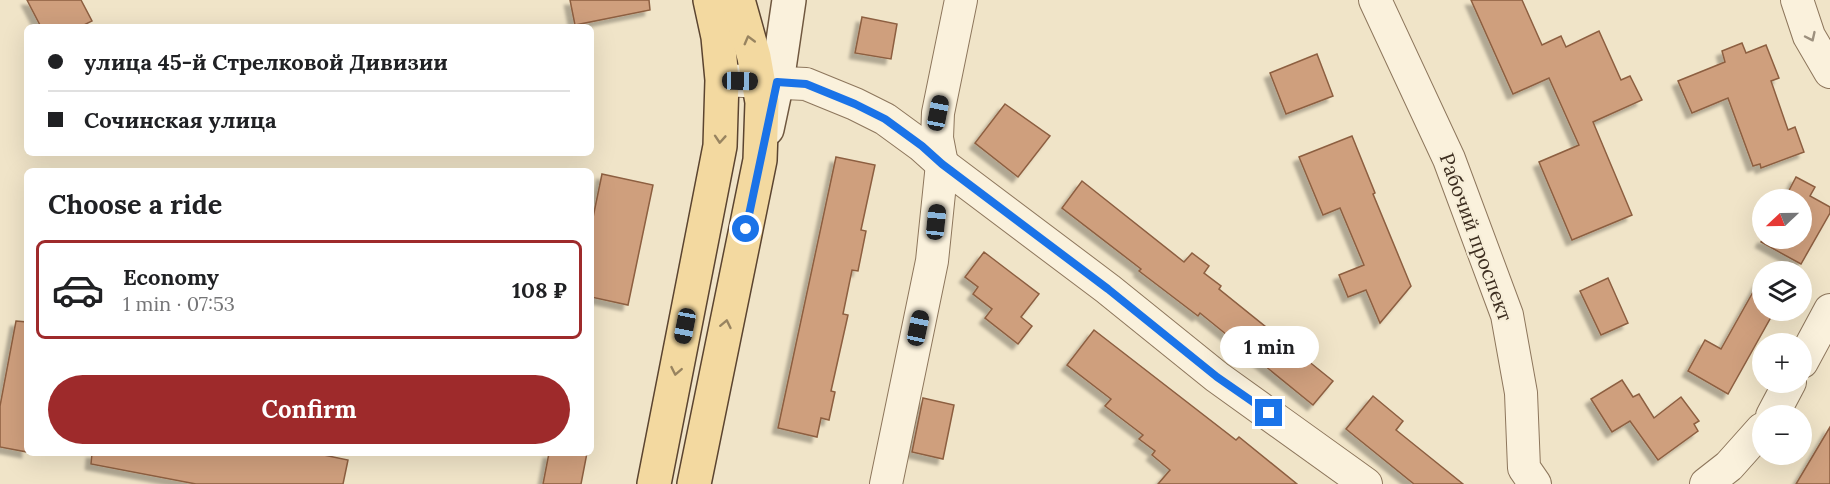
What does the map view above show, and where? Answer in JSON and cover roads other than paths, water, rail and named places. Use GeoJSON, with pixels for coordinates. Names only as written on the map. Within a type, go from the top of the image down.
{"type":"FeatureCollection","features":[{"type":"Feature","properties":{"kind":"main road"},"geometry":{"type":"LineString","coordinates":[[654,484],[720,146],[722,80],[718,37],[710,0]]}},
{"type":"Feature","properties":{"kind":"main road"},"geometry":{"type":"LineString","coordinates":[[738,0],[754,57],[768,81]]}},
{"type":"Feature","properties":{"kind":"main road"},"geometry":{"type":"LineString","coordinates":[[694,484],[760,160],[762,102],[789,0]]}},
{"type":"Feature","properties":{"kind":"street"},"geometry":{"type":"LineString","coordinates":[[886,484],[932,261],[942,164],[937,138],[938,113],[961,0]]}},
{"type":"Feature","properties":{"kind":"street","name":"Рабочий проспект"},"geometry":{"type":"LineString","coordinates":[[1375,0],[1449,159],[1507,315],[1521,393],[1524,468],[1534,484]]}},
{"type":"Feature","properties":{"kind":"street"},"geometry":{"type":"LineString","coordinates":[[1797,0],[1809,36],[1830,72]]}},
{"type":"Feature","properties":{"kind":"street"},"geometry":{"type":"LineString","coordinates":[[722,80],[806,84],[885,119],[1108,289],[1217,377],[1366,484]]}},
{"type":"Feature","properties":{"kind":"street"},"geometry":{"type":"LineString","coordinates":[[1812,343],[1830,310]]}},
{"type":"Feature","properties":{"kind":"street"},"geometry":{"type":"LineString","coordinates":[[1706,484],[1729,466],[1752,440]]}}]}
